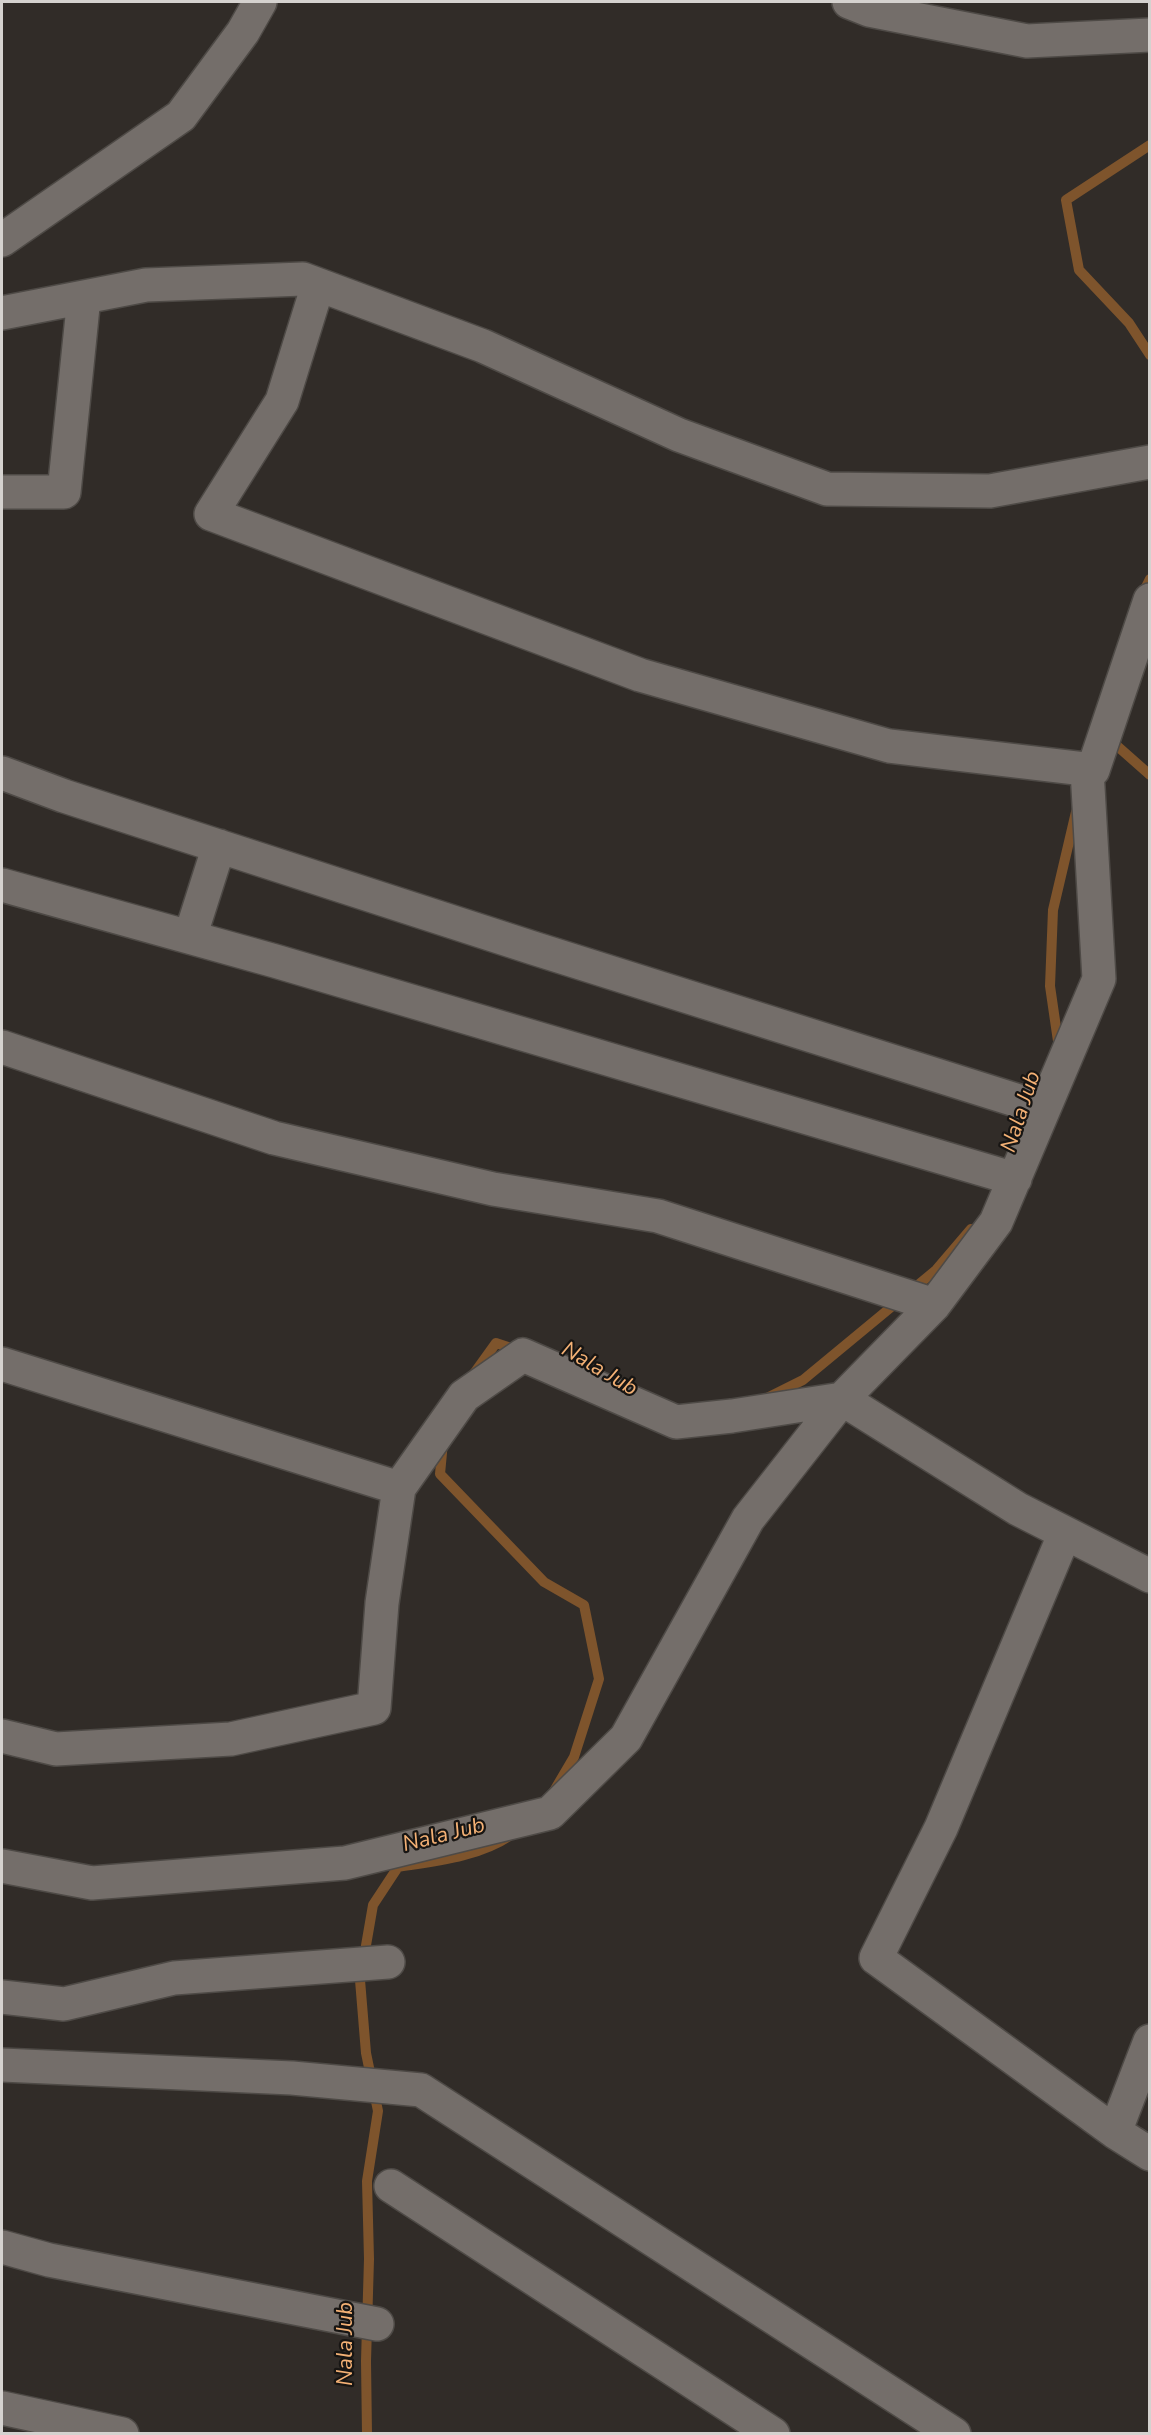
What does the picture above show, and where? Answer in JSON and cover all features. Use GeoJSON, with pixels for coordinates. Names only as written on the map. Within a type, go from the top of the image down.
{"type":"FeatureCollection","features":[{"type":"Feature","properties":{"kind":"street"},"geometry":{"type":"LineString","coordinates":[[2,240],[181,116],[243,32],[260,2]]}},
{"type":"Feature","properties":{"kind":"street"},"geometry":{"type":"LineString","coordinates":[[849,2],[869,10],[1027,41],[1149,35]]}},
{"type":"Feature","properties":{"kind":"street"},"geometry":{"type":"LineString","coordinates":[[2,314],[146,285],[303,279],[483,346],[679,435],[827,489],[990,491],[1149,462]]}},
{"type":"Feature","properties":{"kind":"street"},"geometry":{"type":"LineString","coordinates":[[318,285],[282,401],[211,514],[640,675],[889,746],[1087,770],[1093,770],[1149,600]]}},
{"type":"Feature","properties":{"kind":"street"},"geometry":{"type":"LineString","coordinates":[[2,492],[64,492],[84,297]]}},
{"type":"Feature","properties":{"kind":"street"},"geometry":{"type":"LineString","coordinates":[[2,1866],[92,1883],[345,1863],[550,1813],[626,1738],[748,1519],[842,1399],[933,1305],[996,1222],[1099,978],[1087,770]]}},
{"type":"Feature","properties":{"kind":"street"},"geometry":{"type":"LineString","coordinates":[[2,773],[544,952],[1044,1109]]}},
{"type":"Feature","properties":{"kind":"street"},"geometry":{"type":"LineString","coordinates":[[190,938],[219,846]]}},
{"type":"Feature","properties":{"kind":"street"},"geometry":{"type":"LineString","coordinates":[[2,885],[1015,1179]]}},
{"type":"Feature","properties":{"kind":"street"},"geometry":{"type":"LineString","coordinates":[[2,1047],[274,1138],[492,1189],[658,1216],[933,1305]]}},
{"type":"Feature","properties":{"kind":"street"},"geometry":{"type":"LineString","coordinates":[[2,1736],[56,1749],[231,1739],[374,1708],[382,1603],[399,1488],[464,1396],[523,1354],[676,1422],[842,1399],[1018,1509],[1149,1576]]}},
{"type":"Feature","properties":{"kind":"street"},"geometry":{"type":"LineString","coordinates":[[2,1364],[399,1488]]}},
{"type":"Feature","properties":{"kind":"street"},"geometry":{"type":"LineString","coordinates":[[1065,1533],[941,1828],[876,1958],[1115,2132],[1149,2154]]}},
{"type":"Feature","properties":{"kind":"street"},"geometry":{"type":"LineString","coordinates":[[2,1997],[64,2004],[174,1978],[388,1962]]}},
{"type":"Feature","properties":{"kind":"street"},"geometry":{"type":"LineString","coordinates":[[1115,2132],[1149,2041]]}},
{"type":"Feature","properties":{"kind":"street"},"geometry":{"type":"LineString","coordinates":[[2,2065],[292,2078],[421,2090],[954,2433]]}},
{"type":"Feature","properties":{"kind":"street"},"geometry":{"type":"LineString","coordinates":[[391,2186],[772,2433]]}},
{"type":"Feature","properties":{"kind":"street"},"geometry":{"type":"LineString","coordinates":[[2,2247],[49,2260],[376,2324]]}},
{"type":"Feature","properties":{"kind":"street"},"geometry":{"type":"LineString","coordinates":[[2,2408],[122,2433]]}},
{"type":"Feature","properties":{"kind":"waterway","name":"Nala Jub"},"geometry":{"type":"LineString","coordinates":[[1150,145],[1066,200],[1079,270],[1129,323],[1150,355]]}},
{"type":"Feature","properties":{"kind":"waterway","name":"Nala Jub"},"geometry":{"type":"LineString","coordinates":[[1141,597],[1150,579]]}},
{"type":"Feature","properties":{"kind":"waterway"},"geometry":{"type":"LineString","coordinates":[[1107,737],[1150,775]]}},
{"type":"Feature","properties":{"kind":"waterway","name":"Nala Jub"},"geometry":{"type":"LineString","coordinates":[[1059,1048],[1050,986],[1053,910],[1076,812]]}},
{"type":"Feature","properties":{"kind":"waterway","name":"Nala Jub"},"geometry":{"type":"LineString","coordinates":[[767,1398],[803,1380],[936,1270],[971,1229]]}},
{"type":"Feature","properties":{"kind":"waterway","name":"Nala Jub"},"geometry":{"type":"LineString","coordinates":[[473,1375],[496,1343],[520,1351]]}},
{"type":"Feature","properties":{"kind":"waterway","name":"Nala Jub"},"geometry":{"type":"LineString","coordinates":[[443,1442],[440,1474],[544,1582],[584,1605],[599,1679],[574,1757],[554,1791]]}},
{"type":"Feature","properties":{"kind":"waterway","name":"Nala Jub"},"geometry":{"type":"LineString","coordinates":[[367,2434],[366,2361],[369,2259],[367,2181],[378,2111],[366,2053],[360,1980],[373,1905],[398,1867],[471,1853],[511,1835]]}}]}
